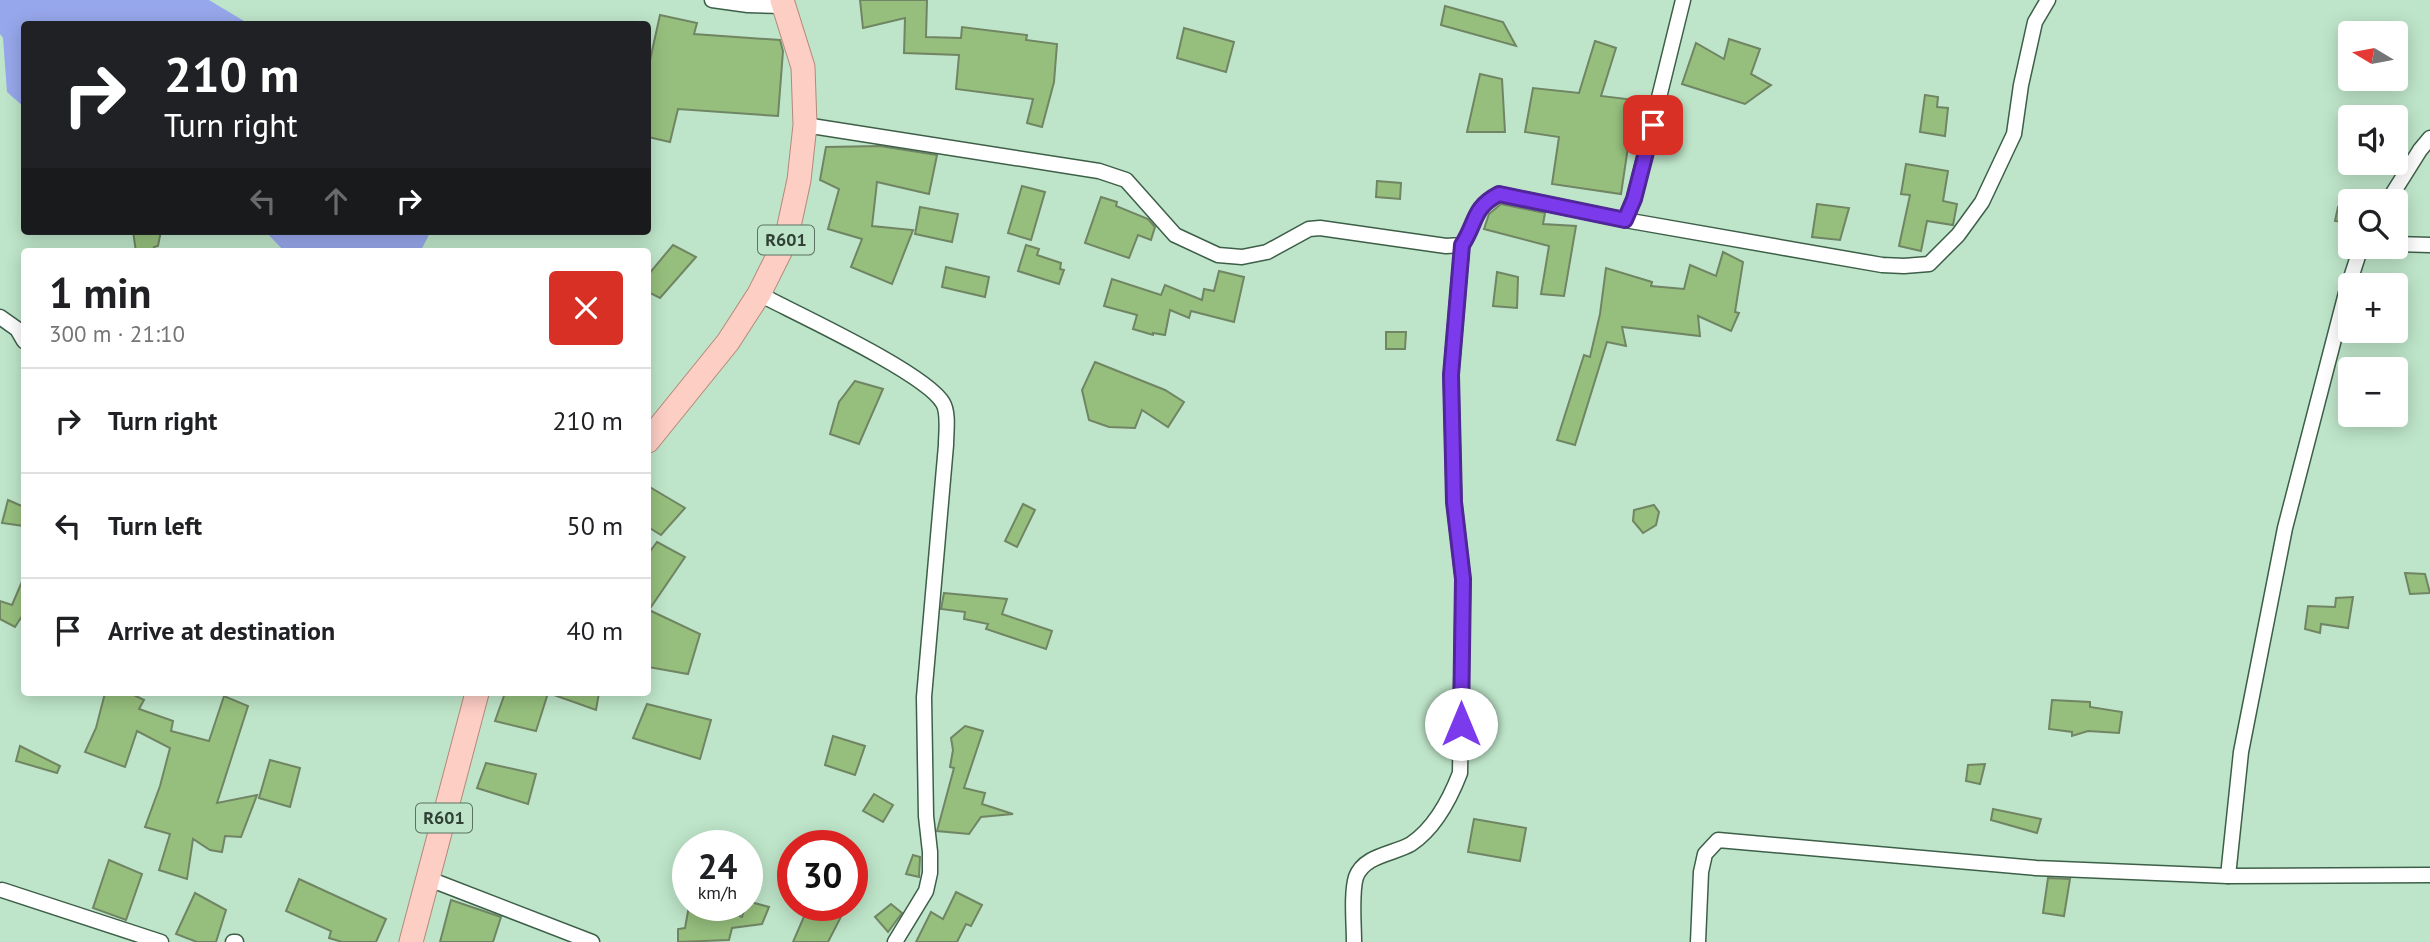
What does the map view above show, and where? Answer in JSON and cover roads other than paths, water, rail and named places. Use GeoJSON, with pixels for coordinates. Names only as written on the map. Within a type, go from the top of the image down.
{"type":"FeatureCollection","features":[{"type":"Feature","properties":{"kind":"main road","name":"R601"},"geometry":{"type":"LineString","coordinates":[[651,437],[728,342],[759,294],[786,240],[799,180],[805,125],[803,67],[783,3]]}},
{"type":"Feature","properties":{"kind":"main road","name":"R601"},"geometry":{"type":"LineString","coordinates":[[411,942],[476,696]]}},
{"type":"Feature","properties":{"kind":"street"},"geometry":{"type":"LineString","coordinates":[[712,0],[748,5],[783,3]]}},
{"type":"Feature","properties":{"kind":"street"},"geometry":{"type":"LineString","coordinates":[[1625,220],[1634,199],[1683,0]]}},
{"type":"Feature","properties":{"kind":"street"},"geometry":{"type":"LineString","coordinates":[[1354,942],[1356,878],[1360,869],[1368,862],[1411,844],[1430,827],[1450,798],[1460,773],[1463,579],[1454,502],[1451,375],[1462,245],[1485,201],[1499,194],[1625,220],[1882,265],[1929,264],[1958,235],[1982,202],[2014,134],[2021,85],[2035,22],[2048,0]]}},
{"type":"Feature","properties":{"kind":"street"},"geometry":{"type":"LineString","coordinates":[[805,125],[1099,171],[1126,180],[1175,235],[1218,255],[1242,257],[1266,252],[1308,229],[1320,228],[1446,246],[1462,245]]}},
{"type":"Feature","properties":{"kind":"street"},"geometry":{"type":"LineString","coordinates":[[2396,189],[2430,138]]}},
{"type":"Feature","properties":{"kind":"street"},"geometry":{"type":"LineString","coordinates":[[2408,244],[2430,245]]}},
{"type":"Feature","properties":{"kind":"street"},"geometry":{"type":"LineString","coordinates":[[2228,876],[2241,752],[2285,528],[2357,259]]}},
{"type":"Feature","properties":{"kind":"street"},"geometry":{"type":"LineString","coordinates":[[759,294],[908,373],[936,394],[944,405],[946,445],[924,697],[930,873],[926,891],[895,942]]}},
{"type":"Feature","properties":{"kind":"street"},"geometry":{"type":"LineString","coordinates":[[0,317],[21,336]]}},
{"type":"Feature","properties":{"kind":"street"},"geometry":{"type":"LineString","coordinates":[[1698,942],[1701,872],[1705,854],[1718,840],[2036,868],[2228,876],[2430,875]]}},
{"type":"Feature","properties":{"kind":"street"},"geometry":{"type":"LineString","coordinates":[[429,879],[592,942]]}},
{"type":"Feature","properties":{"kind":"street"},"geometry":{"type":"LineString","coordinates":[[2,890],[161,942]]}},
{"type":"Feature","properties":{"kind":"water"},"geometry":{"type":"Polygon","coordinates":[[[0,0],[209,0],[244,21],[21,21],[21,104],[7,92],[3,38],[0,34],[0,0]]]}},
{"type":"Feature","properties":{"kind":"water"},"geometry":{"type":"Polygon","coordinates":[[[269,235],[429,235],[422,248],[281,248],[269,235]]]}}]}
